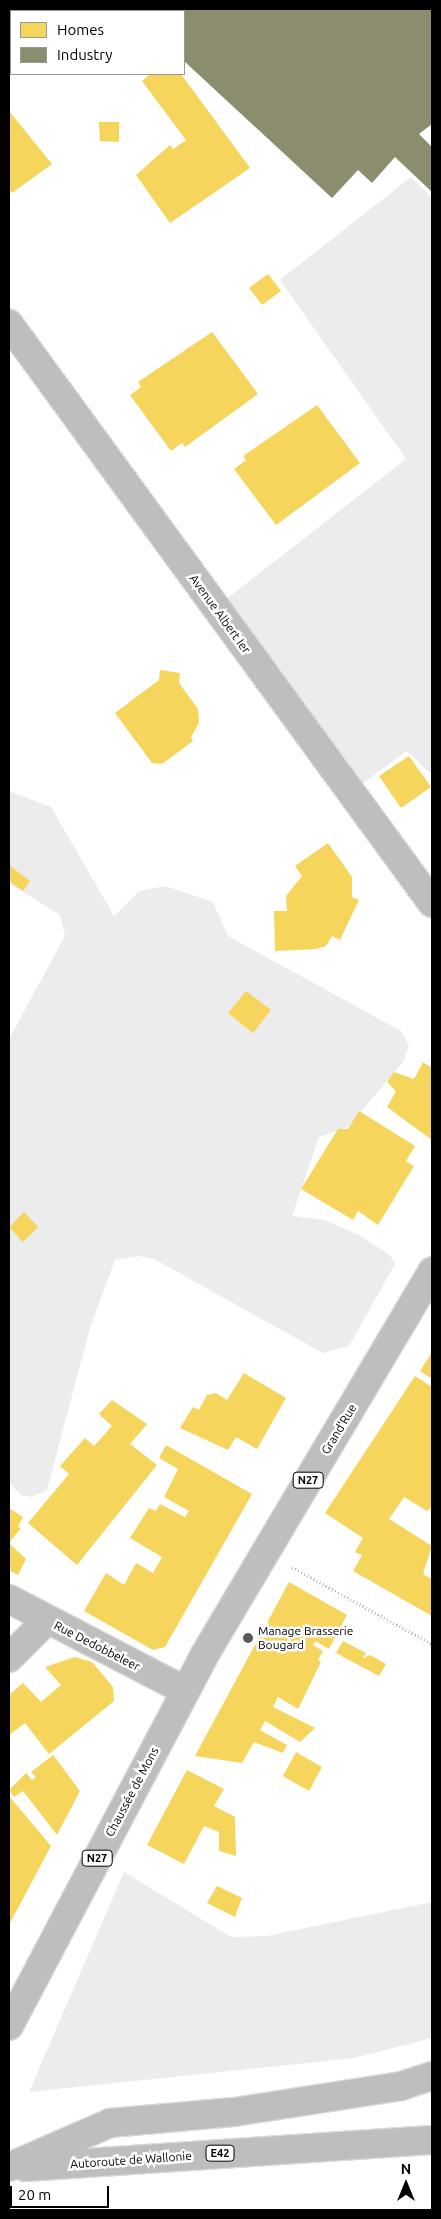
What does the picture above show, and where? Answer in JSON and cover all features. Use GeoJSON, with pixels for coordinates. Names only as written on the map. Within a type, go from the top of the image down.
{"type":"FeatureCollection","features":[{"type":"Feature","properties":{"kind":"main road","name":"Avenue Albert Ier"},"geometry":{"type":"LineString","coordinates":[[9,324],[432,903]]}},
{"type":"Feature","properties":{"kind":"main road","name":"Grand'Rue"},"geometry":{"type":"LineString","coordinates":[[186,1691],[265,1553],[432,1271]]}},
{"type":"Feature","properties":{"kind":"main road","name":"Rue Dedobbeleer"},"geometry":{"type":"LineString","coordinates":[[9,1599],[186,1691]]}},
{"type":"Feature","properties":{"kind":"main road"},"geometry":{"type":"LineString","coordinates":[[9,1658],[47,1620]]}},
{"type":"Feature","properties":{"kind":"main road","name":"Chaussée de Mons"},"geometry":{"type":"LineString","coordinates":[[9,2026],[186,1691]]}},
{"type":"Feature","properties":{"kind":"main road"},"geometry":{"type":"LineString","coordinates":[[9,2168],[110,2123],[234,2112],[401,2086],[432,2076]]}},
{"type":"Feature","properties":{"kind":"main road","name":"Autoroute de Wallonie"},"geometry":{"type":"LineString","coordinates":[[9,2168],[432,2140]]}},
{"type":"Feature","properties":{"kind":"path"},"geometry":{"type":"LineString","coordinates":[[265,1553],[432,1644]]}},
{"type":"Feature","properties":{"kind":"shaded area"},"geometry":{"type":"Polygon","coordinates":[[[411,177],[432,198],[432,775],[407,751],[351,792],[216,607],[406,459],[280,280],[411,177]]]}},
{"type":"Feature","properties":{"kind":"shaded area"},"geometry":{"type":"Polygon","coordinates":[[[9,791],[51,807],[114,916],[139,891],[165,886],[213,902],[228,936],[401,1031],[409,1046],[403,1062],[348,1127],[319,1137],[292,1216],[324,1220],[359,1235],[390,1255],[395,1264],[349,1346],[323,1353],[156,1260],[139,1256],[115,1260],[90,1328],[47,1490],[31,1497],[21,1495],[9,1483],[9,1039],[65,936],[60,915],[9,883],[9,791]]]}},
{"type":"Feature","properties":{"kind":"shaded area"},"geometry":{"type":"Polygon","coordinates":[[[124,1872],[231,1937],[267,1936],[432,1902],[432,2038],[354,2058],[29,2092],[124,1872]]]}},
{"type":"Feature","properties":{"kind":"building: Homes"},"geometry":{"type":"Polygon","coordinates":[[[149,75],[182,75],[250,168],[170,223],[136,175],[170,145],[173,149],[186,140],[142,81],[149,75]]]}},
{"type":"Feature","properties":{"kind":"building: Homes"},"geometry":{"type":"Polygon","coordinates":[[[9,111],[52,164],[12,193],[9,189],[9,111]]]}},
{"type":"Feature","properties":{"kind":"building: Homes"},"geometry":{"type":"Polygon","coordinates":[[[99,122],[119,122],[119,142],[100,141],[99,122]]]}},
{"type":"Feature","properties":{"kind":"building: Homes"},"geometry":{"type":"Polygon","coordinates":[[[268,274],[281,291],[262,305],[249,288],[268,274]]]}},
{"type":"Feature","properties":{"kind":"building: Homes"},"geometry":{"type":"Polygon","coordinates":[[[212,332],[258,394],[185,447],[182,443],[171,451],[130,395],[141,387],[138,382],[212,332]]]}},
{"type":"Feature","properties":{"kind":"building: Homes"},"geometry":{"type":"Polygon","coordinates":[[[317,405],[360,463],[276,525],[234,469],[246,460],[243,456],[317,405]]]}},
{"type":"Feature","properties":{"kind":"building: Homes"},"geometry":{"type":"Polygon","coordinates":[[[160,670],[180,673],[179,683],[198,709],[199,723],[191,737],[193,741],[162,764],[152,763],[115,713],[159,680],[160,670]]]}},
{"type":"Feature","properties":{"kind":"building: Homes"},"geometry":{"type":"Polygon","coordinates":[[[409,756],[431,787],[401,808],[379,776],[409,756]]]}},
{"type":"Feature","properties":{"kind":"building: Homes"},"geometry":{"type":"Polygon","coordinates":[[[328,843],[352,877],[352,897],[359,900],[340,940],[332,936],[326,946],[316,949],[275,951],[274,911],[287,911],[286,896],[302,876],[295,866],[328,843]]]}},
{"type":"Feature","properties":{"kind":"building: Homes"},"geometry":{"type":"Polygon","coordinates":[[[9,865],[30,881],[23,891],[9,881],[9,865]]]}},
{"type":"Feature","properties":{"kind":"building: Homes"},"geometry":{"type":"Polygon","coordinates":[[[246,991],[271,1010],[253,1033],[228,1013],[246,991]]]}},
{"type":"Feature","properties":{"kind":"building: Homes"},"geometry":{"type":"Polygon","coordinates":[[[423,1062],[432,1068],[432,1140],[387,1107],[396,1091],[387,1082],[394,1072],[414,1079],[423,1062]]]}},
{"type":"Feature","properties":{"kind":"building: Homes"},"geometry":{"type":"Polygon","coordinates":[[[359,1111],[415,1146],[406,1161],[414,1166],[378,1225],[358,1211],[353,1220],[301,1189],[338,1129],[348,1129],[359,1111]]]}},
{"type":"Feature","properties":{"kind":"building: Homes"},"geometry":{"type":"Polygon","coordinates":[[[24,1212],[38,1227],[23,1242],[9,1227],[24,1212]]]}},
{"type":"Feature","properties":{"kind":"building: Homes"},"geometry":{"type":"Polygon","coordinates":[[[432,1352],[432,1379],[420,1371],[432,1352]]]}},
{"type":"Feature","properties":{"kind":"building: Homes"},"geometry":{"type":"Polygon","coordinates":[[[244,1373],[286,1398],[257,1449],[236,1437],[228,1450],[180,1428],[193,1407],[199,1410],[207,1395],[216,1393],[227,1400],[244,1373]]]}},
{"type":"Feature","properties":{"kind":"building: Homes"},"geometry":{"type":"Polygon","coordinates":[[[415,1376],[432,1387],[432,1507],[427,1511],[404,1497],[389,1519],[432,1546],[423,1574],[432,1579],[432,1616],[353,1571],[362,1555],[355,1552],[363,1538],[325,1513],[415,1376]]]}},
{"type":"Feature","properties":{"kind":"building: Homes"},"geometry":{"type":"Polygon","coordinates":[[[112,1400],[147,1424],[130,1444],[157,1465],[77,1565],[28,1523],[69,1474],[60,1466],[85,1438],[94,1446],[112,1426],[99,1414],[112,1400]]]}},
{"type":"Feature","properties":{"kind":"building: Homes"},"geometry":{"type":"Polygon","coordinates":[[[166,1445],[252,1494],[165,1647],[153,1650],[84,1611],[106,1573],[124,1585],[136,1563],[153,1573],[162,1557],[130,1538],[149,1508],[156,1511],[160,1504],[185,1517],[189,1511],[164,1497],[178,1469],[159,1458],[166,1445]]]}},
{"type":"Feature","properties":{"kind":"building: Homes"},"geometry":{"type":"Polygon","coordinates":[[[9,1508],[23,1517],[18,1527],[21,1528],[9,1543],[9,1508]]]}},
{"type":"Feature","properties":{"kind":"building: Homes"},"geometry":{"type":"Polygon","coordinates":[[[9,1543],[26,1559],[18,1575],[9,1570],[9,1543]]]}},
{"type":"Feature","properties":{"kind":"building: Homes"},"geometry":{"type":"Polygon","coordinates":[[[289,1582],[347,1615],[329,1649],[315,1641],[313,1645],[323,1651],[318,1660],[321,1662],[298,1709],[278,1697],[273,1707],[315,1728],[300,1742],[265,1721],[260,1730],[287,1745],[283,1753],[254,1742],[242,1763],[195,1756],[289,1582]]]}},
{"type":"Feature","properties":{"kind":"building: Homes"},"geometry":{"type":"Polygon","coordinates":[[[343,1641],[366,1653],[363,1658],[370,1655],[386,1664],[379,1676],[336,1653],[343,1641]]]}},
{"type":"Feature","properties":{"kind":"building: Homes"},"geometry":{"type":"Polygon","coordinates":[[[75,1657],[92,1662],[113,1687],[114,1701],[49,1754],[25,1723],[9,1735],[9,1695],[23,1683],[41,1702],[61,1685],[45,1667],[75,1657]]]}},
{"type":"Feature","properties":{"kind":"building: Homes"},"geometry":{"type":"Polygon","coordinates":[[[296,1752],[322,1767],[309,1791],[283,1776],[296,1752]]]}},
{"type":"Feature","properties":{"kind":"building: Homes"},"geometry":{"type":"Polygon","coordinates":[[[53,1755],[80,1791],[57,1835],[23,1791],[14,1797],[9,1790],[26,1773],[32,1780],[36,1777],[31,1772],[53,1755]]]}},
{"type":"Feature","properties":{"kind":"building: Homes"},"geometry":{"type":"Polygon","coordinates":[[[187,1770],[224,1789],[214,1806],[235,1817],[236,1856],[219,1851],[219,1832],[204,1826],[184,1864],[147,1845],[187,1770]]]}},
{"type":"Feature","properties":{"kind":"building: Homes"},"geometry":{"type":"Polygon","coordinates":[[[9,1796],[51,1846],[9,1925],[9,1796]]]}},
{"type":"Feature","properties":{"kind":"building: Homes"},"geometry":{"type":"Polygon","coordinates":[[[217,1886],[242,1898],[235,1917],[207,1903],[217,1886]]]}},
{"type":"Feature","properties":{"kind":"building: Industry"},"geometry":{"type":"Polygon","coordinates":[[[126,9],[432,9],[432,124],[419,134],[432,147],[432,192],[395,157],[372,183],[358,170],[332,198],[185,62],[185,10],[126,9]]]}},
{"type":"Feature","properties":{"kind":"place","name":"Manage Brasserie Bougard"},"geometry":{"type":"Point","coordinates":[248,1638]}}]}
